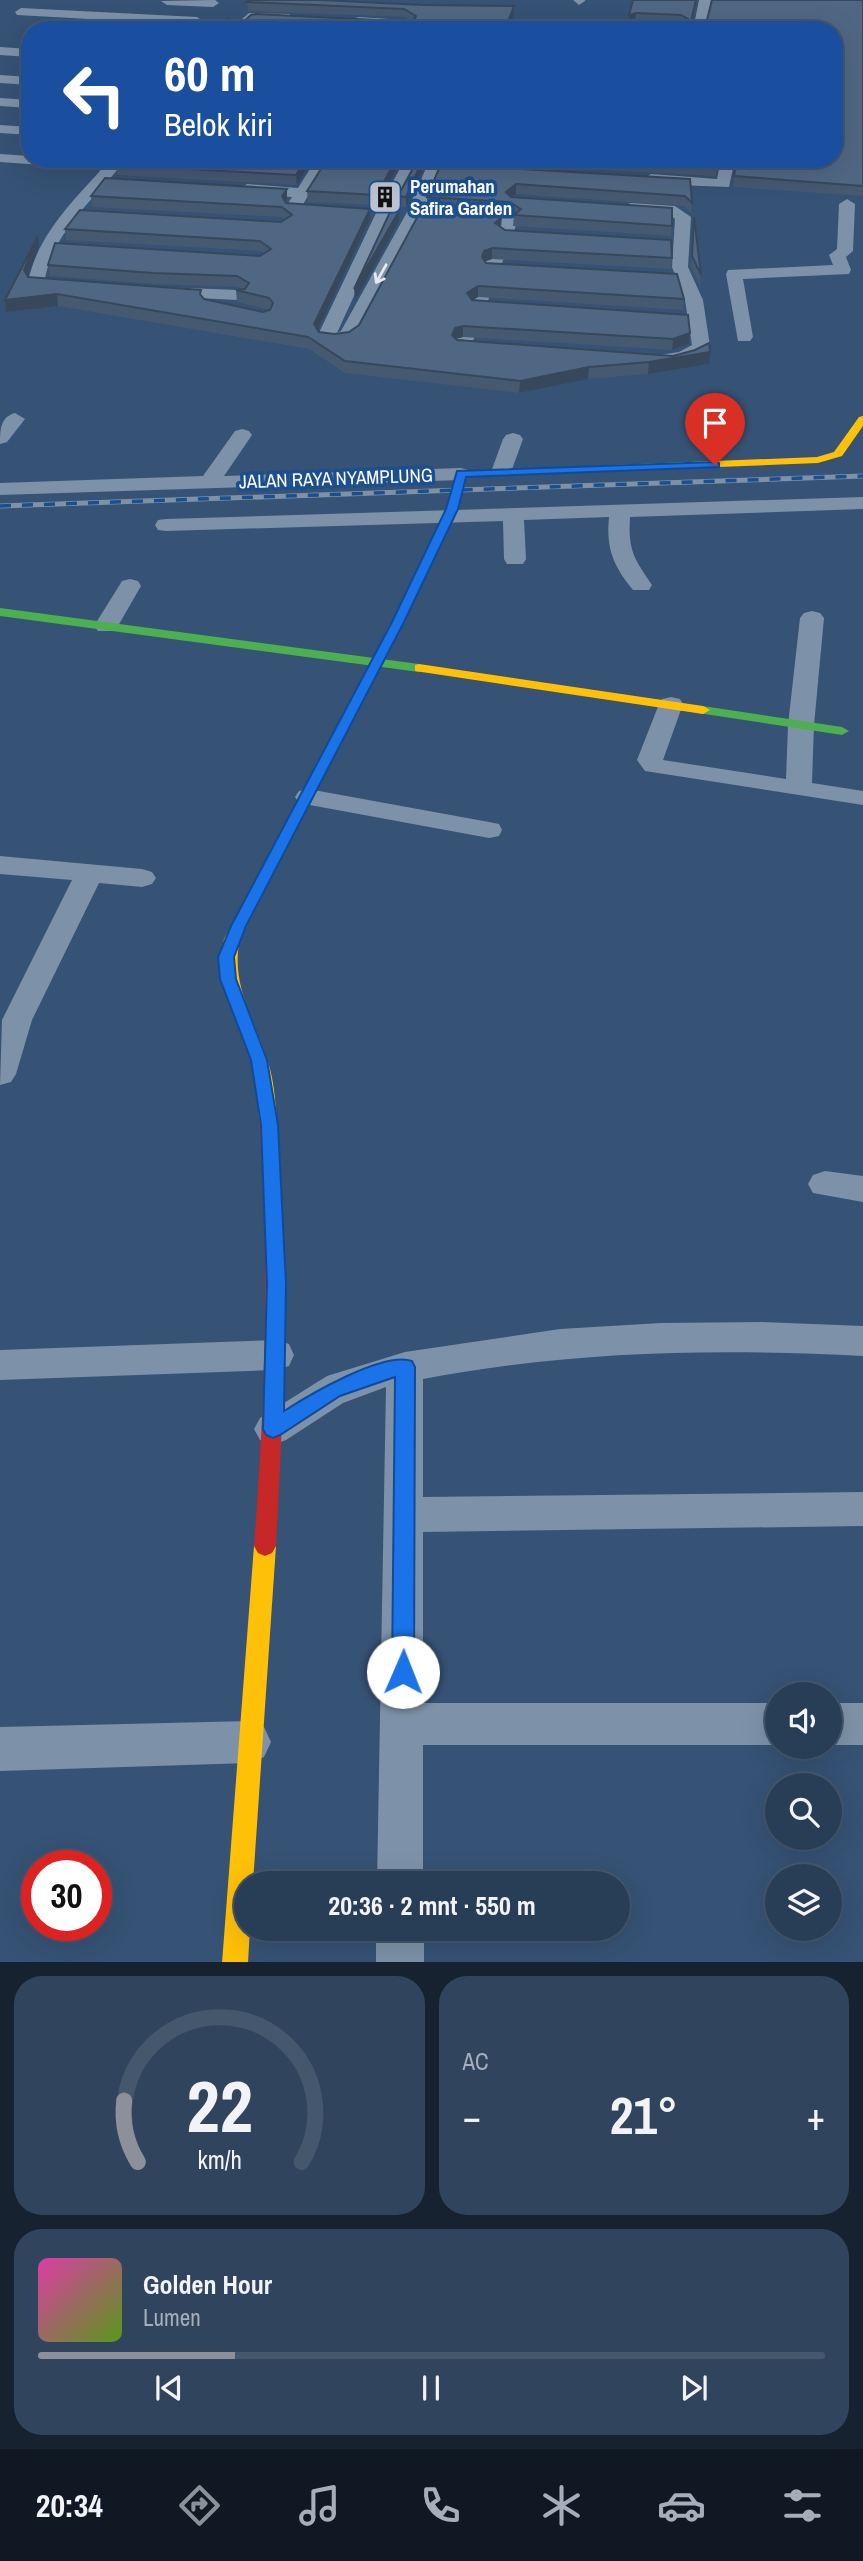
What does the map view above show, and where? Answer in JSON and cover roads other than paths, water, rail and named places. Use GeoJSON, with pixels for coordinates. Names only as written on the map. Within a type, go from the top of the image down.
{"type":"FeatureCollection","features":[{"type":"Feature","properties":{"kind":"street"},"geometry":{"type":"LineString","coordinates":[[35,0],[15,16],[113,21]]}},
{"type":"Feature","properties":{"kind":"street"},"geometry":{"type":"LineString","coordinates":[[701,21],[705,0]]}},
{"type":"Feature","properties":{"kind":"street"},"geometry":{"type":"LineString","coordinates":[[159,1],[215,2]]}},
{"type":"Feature","properties":{"kind":"street"},"geometry":{"type":"LineString","coordinates":[[196,21],[215,2]]}},
{"type":"Feature","properties":{"kind":"street"},"geometry":{"type":"LineString","coordinates":[[245,21],[249,17],[296,18]]}},
{"type":"Feature","properties":{"kind":"street"},"geometry":{"type":"LineString","coordinates":[[0,53],[21,54]]}},
{"type":"Feature","properties":{"kind":"street"},"geometry":{"type":"LineString","coordinates":[[0,79],[21,80]]}},
{"type":"Feature","properties":{"kind":"street"},"geometry":{"type":"LineString","coordinates":[[0,103],[21,104]]}},
{"type":"Feature","properties":{"kind":"street"},"geometry":{"type":"LineString","coordinates":[[0,129],[21,130]]}},
{"type":"Feature","properties":{"kind":"street"},"geometry":{"type":"LineString","coordinates":[[0,158],[21,160]]}},
{"type":"Feature","properties":{"kind":"street"},"geometry":{"type":"LineString","coordinates":[[85,287],[36,282],[41,260],[55,247],[107,181],[114,168]]}},
{"type":"Feature","properties":{"kind":"street"},"geometry":{"type":"LineString","coordinates":[[282,225],[300,203],[318,168]]}},
{"type":"Feature","properties":{"kind":"street"},"geometry":{"type":"LineString","coordinates":[[407,168],[377,212],[326,337],[347,337],[427,215],[435,168]]}},
{"type":"Feature","properties":{"kind":"street"},"geometry":{"type":"LineString","coordinates":[[631,178],[724,184],[727,168]]}},
{"type":"Feature","properties":{"kind":"street"},"geometry":{"type":"LineString","coordinates":[[235,189],[300,203]]}},
{"type":"Feature","properties":{"kind":"street"},"geometry":{"type":"LineString","coordinates":[[454,369],[470,346],[499,268],[516,202]]}},
{"type":"Feature","properties":{"kind":"street"},"geometry":{"type":"LineString","coordinates":[[845,251],[847,204]]}},
{"type":"Feature","properties":{"kind":"street"},"geometry":{"type":"LineString","coordinates":[[607,206],[678,212],[683,217],[674,244],[680,267],[679,278],[694,300],[690,319],[701,346],[699,350],[678,358],[652,358]]}},
{"type":"Feature","properties":{"kind":"street"},"geometry":{"type":"LineString","coordinates":[[377,212],[427,215],[511,229]]}},
{"type":"Feature","properties":{"kind":"street"},"geometry":{"type":"LineString","coordinates":[[744,337],[735,274],[840,271],[844,268],[837,255],[845,251],[863,251]]}},
{"type":"Feature","properties":{"kind":"street"},"geometry":{"type":"LineString","coordinates":[[147,292],[237,304],[250,277]]}},
{"type":"Feature","properties":{"kind":"street"},"geometry":{"type":"LineString","coordinates":[[0,438],[15,419]]}},
{"type":"Feature","properties":{"kind":"street","name":"JALAN RAYA NYAMPLUNG"},"geometry":{"type":"LineString","coordinates":[[0,489],[818,460],[838,454],[863,419]]}},
{"type":"Feature","properties":{"kind":"street"},"geometry":{"type":"LineString","coordinates":[[209,482],[242,435]]}},
{"type":"Feature","properties":{"kind":"street"},"geometry":{"type":"LineString","coordinates":[[501,472],[513,439]]}},
{"type":"Feature","properties":{"kind":"street"},"geometry":{"type":"LineString","coordinates":[[235,1962],[273,1429],[276,1355],[275,1204],[266,1094],[259,1060],[228,979],[226,957],[239,926],[308,797],[449,515],[461,474]]}},
{"type":"Feature","properties":{"kind":"street"},"geometry":{"type":"LineString","coordinates":[[166,525],[863,503]]}},
{"type":"Feature","properties":{"kind":"street"},"geometry":{"type":"LineString","coordinates":[[620,510],[617,546],[619,556],[641,585]]}},
{"type":"Feature","properties":{"kind":"street"},"geometry":{"type":"LineString","coordinates":[[513,513],[515,559]]}},
{"type":"Feature","properties":{"kind":"street"},"geometry":{"type":"LineString","coordinates":[[106,626],[130,586]]}},
{"type":"Feature","properties":{"kind":"street"},"geometry":{"type":"LineString","coordinates":[[0,612],[375,662],[842,731]]}},
{"type":"Feature","properties":{"kind":"street"},"geometry":{"type":"LineString","coordinates":[[799,789],[801,725],[811,618]]}},
{"type":"Feature","properties":{"kind":"street"},"geometry":{"type":"LineString","coordinates":[[671,704],[650,760],[654,766],[859,798]]}},
{"type":"Feature","properties":{"kind":"street"},"geometry":{"type":"LineString","coordinates":[[308,797],[489,830]]}},
{"type":"Feature","properties":{"kind":"street"},"geometry":{"type":"LineString","coordinates":[[0,865],[142,878]]}},
{"type":"Feature","properties":{"kind":"street"},"geometry":{"type":"LineString","coordinates":[[0,1074],[16,1020],[90,873]]}},
{"type":"Feature","properties":{"kind":"street"},"geometry":{"type":"LineString","coordinates":[[825,1184],[863,1189]]}},
{"type":"Feature","properties":{"kind":"street"},"geometry":{"type":"LineString","coordinates":[[273,1429],[332,1391],[386,1371],[511,1348],[588,1340],[714,1335],[863,1341]]}},
{"type":"Feature","properties":{"kind":"street"},"geometry":{"type":"LineString","coordinates":[[0,1365],[276,1355]]}},
{"type":"Feature","properties":{"kind":"street"},"geometry":{"type":"LineString","coordinates":[[400,1871],[405,1367]]}},
{"type":"Feature","properties":{"kind":"street"},"geometry":{"type":"LineString","coordinates":[[405,1515],[863,1509]]}},
{"type":"Feature","properties":{"kind":"street"},"geometry":{"type":"LineString","coordinates":[[402,1724],[765,1724]]}},
{"type":"Feature","properties":{"kind":"street"},"geometry":{"type":"LineString","coordinates":[[842,1724],[863,1724]]}},
{"type":"Feature","properties":{"kind":"street"},"geometry":{"type":"LineString","coordinates":[[0,1749],[249,1742]]}},
{"type":"Feature","properties":{"kind":"street"},"geometry":{"type":"LineString","coordinates":[[400,1941],[400,1962]]}},
{"type":"Feature","properties":{"kind":"railway"},"geometry":{"type":"LineString","coordinates":[[0,506],[863,476]]}},
{"type":"Feature","properties":{"kind":"place","name":"Perumahan Safira Garden"},"geometry":{"type":"Point","coordinates":[385,197]}}]}
